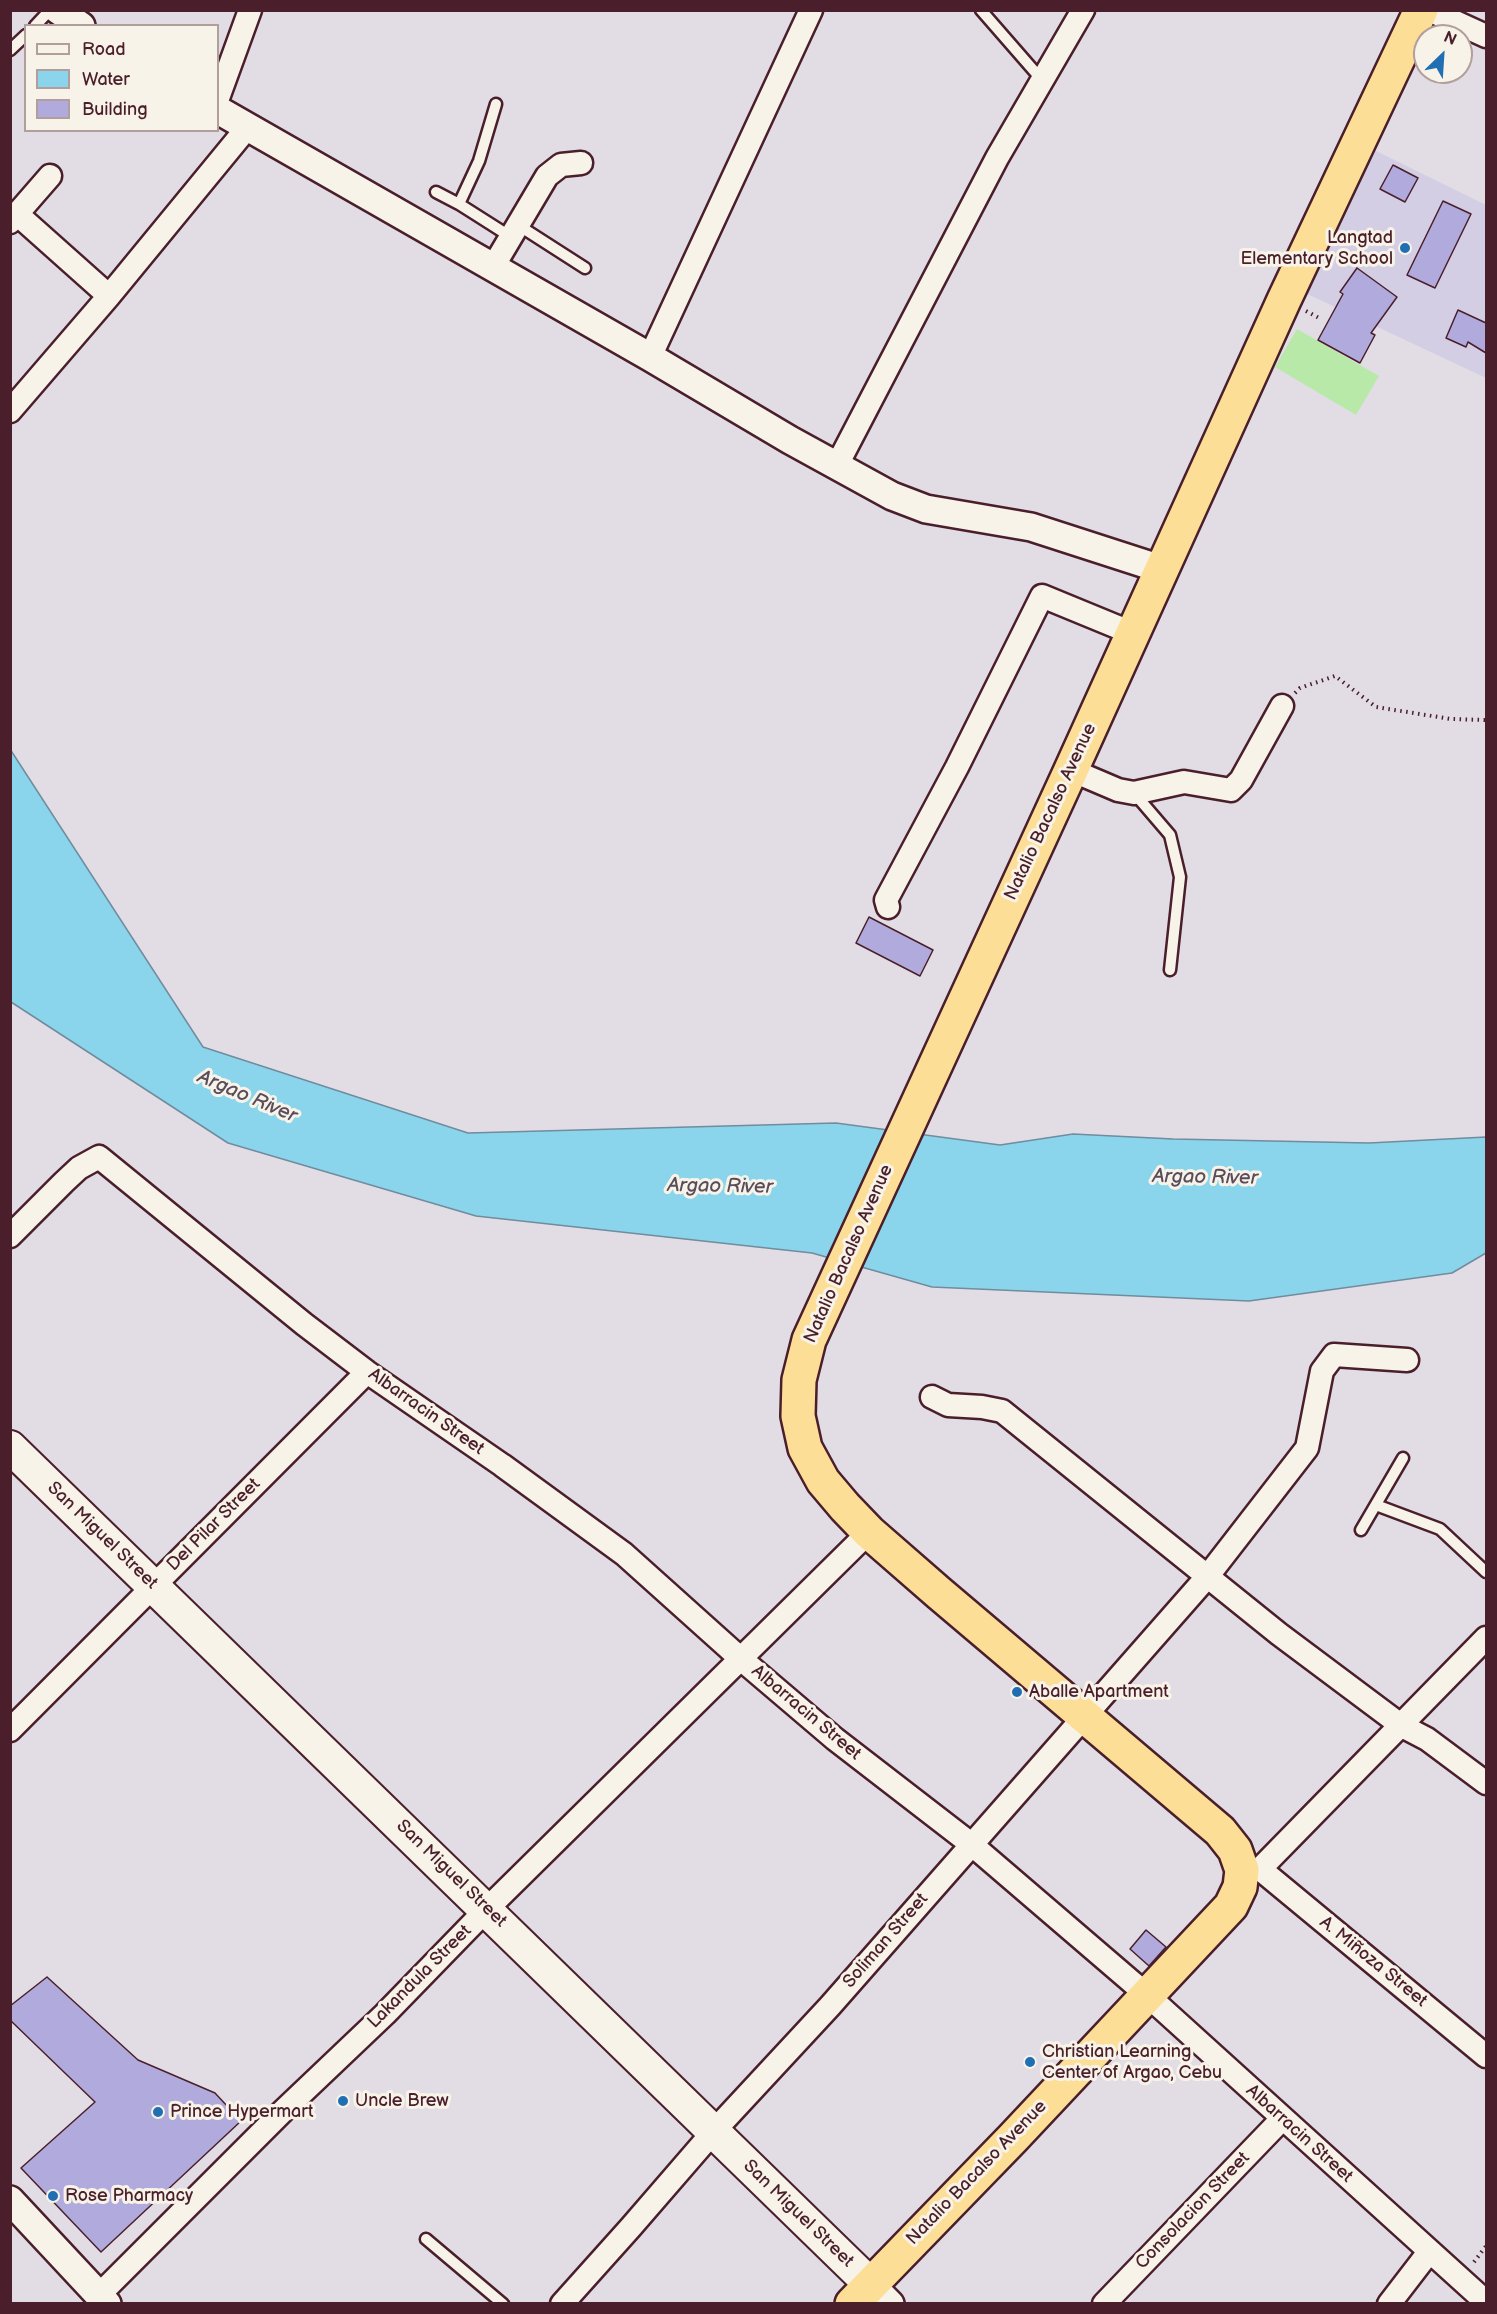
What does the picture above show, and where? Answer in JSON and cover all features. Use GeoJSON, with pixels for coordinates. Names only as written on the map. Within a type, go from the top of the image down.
{"type":"FeatureCollection","features":[{"type":"Feature","properties":{"kind":"highway","name":"Natalio Bacalso Avenue"},"geometry":{"type":"LineString","coordinates":[[871,2297],[1013,2138],[1231,1906],[1251,1870],[1220,1831],[869,1532],[822,1481],[805,1448],[798,1416],[799,1380],[809,1340],[1289,289],[1421,10]]}},
{"type":"Feature","properties":{"kind":"main road","name":"San Miguel Street"},"geometry":{"type":"LineString","coordinates":[[10,1447],[714,2132],[871,2297]]}},
{"type":"Feature","properties":{"kind":"street"},"geometry":{"type":"LineString","coordinates":[[58,10],[78,24]]}},
{"type":"Feature","properties":{"kind":"street"},"geometry":{"type":"LineString","coordinates":[[219,95],[250,10]]}},
{"type":"Feature","properties":{"kind":"street"},"geometry":{"type":"LineString","coordinates":[[650,357],[811,10]]}},
{"type":"Feature","properties":{"kind":"street"},"geometry":{"type":"LineString","coordinates":[[836,466],[997,158],[1083,10]]}},
{"type":"Feature","properties":{"kind":"street"},"geometry":{"type":"LineString","coordinates":[[1429,10],[1486,36]]}},
{"type":"Feature","properties":{"kind":"street"},"geometry":{"type":"LineString","coordinates":[[219,111],[892,496],[926,509],[1031,527],[1161,569]]}},
{"type":"Feature","properties":{"kind":"street"},"geometry":{"type":"LineString","coordinates":[[10,411],[109,296],[247,128]]}},
{"type":"Feature","properties":{"kind":"street"},"geometry":{"type":"LineString","coordinates":[[493,267],[548,176],[561,165],[581,163]]}},
{"type":"Feature","properties":{"kind":"street"},"geometry":{"type":"LineString","coordinates":[[50,176],[14,218],[109,296]]}},
{"type":"Feature","properties":{"kind":"street"},"geometry":{"type":"LineString","coordinates":[[888,907],[886,900],[957,767],[1042,596],[1132,633]]}},
{"type":"Feature","properties":{"kind":"street"},"geometry":{"type":"LineString","coordinates":[[1071,770],[1118,790],[1134,793],[1184,782],[1231,790],[1241,780],[1282,706]]}},
{"type":"Feature","properties":{"kind":"street","name":"Albarracin Street"},"geometry":{"type":"LineString","coordinates":[[10,1236],[79,1168],[99,1157],[304,1324],[367,1372],[502,1465],[624,1554],[741,1659],[835,1739],[971,1844],[1147,1995],[1486,2302]]}},
{"type":"Feature","properties":{"kind":"street","name":"Soliman Street"},"geometry":{"type":"LineString","coordinates":[[562,2304],[714,2132],[830,2006],[1207,1577],[1307,1448],[1322,1371],[1334,1355],[1407,1360]]}},
{"type":"Feature","properties":{"kind":"street","name":"Del Pilar Street"},"geometry":{"type":"LineString","coordinates":[[10,1730],[367,1372]]}},
{"type":"Feature","properties":{"kind":"street"},"geometry":{"type":"LineString","coordinates":[[932,1397],[948,1405],[1002,1411],[1279,1634],[1402,1726],[1427,1739],[1486,1783]]}},
{"type":"Feature","properties":{"kind":"street","name":"Lakandula Street"},"geometry":{"type":"LineString","coordinates":[[103,2299],[284,2111],[385,2014],[487,1909],[869,1532]]}},
{"type":"Feature","properties":{"kind":"street"},"geometry":{"type":"LineString","coordinates":[[1251,1870],[1402,1726],[1486,1638]]}},
{"type":"Feature","properties":{"kind":"street","name":"A. Miñoza Street"},"geometry":{"type":"LineString","coordinates":[[1251,1870],[1486,2056]]}},
{"type":"Feature","properties":{"kind":"street","name":"Consolacion Street"},"geometry":{"type":"LineString","coordinates":[[1104,2304],[1282,2119]]}},
{"type":"Feature","properties":{"kind":"street"},"geometry":{"type":"LineString","coordinates":[[10,2200],[103,2299]]}},
{"type":"Feature","properties":{"kind":"street"},"geometry":{"type":"LineString","coordinates":[[1389,2304],[1429,2252]]}},
{"type":"Feature","properties":{"kind":"lane"},"geometry":{"type":"LineString","coordinates":[[37,24],[50,10]]}},
{"type":"Feature","properties":{"kind":"lane"},"geometry":{"type":"LineString","coordinates":[[981,10],[1042,80]]}},
{"type":"Feature","properties":{"kind":"lane"},"geometry":{"type":"LineString","coordinates":[[10,50],[24,37]]}},
{"type":"Feature","properties":{"kind":"lane"},"geometry":{"type":"LineString","coordinates":[[459,204],[479,161],[496,104]]}},
{"type":"Feature","properties":{"kind":"lane"},"geometry":{"type":"LineString","coordinates":[[436,192],[585,268]]}},
{"type":"Feature","properties":{"kind":"lane"},"geometry":{"type":"LineString","coordinates":[[1134,793],[1170,836],[1180,877],[1170,970]]}},
{"type":"Feature","properties":{"kind":"lane"},"geometry":{"type":"LineString","coordinates":[[1361,1530],[1403,1458]]}},
{"type":"Feature","properties":{"kind":"lane"},"geometry":{"type":"LineString","coordinates":[[1376,1505],[1440,1529],[1486,1572]]}},
{"type":"Feature","properties":{"kind":"lane"},"geometry":{"type":"LineString","coordinates":[[426,2239],[503,2304]]}},
{"type":"Feature","properties":{"kind":"path"},"geometry":{"type":"LineString","coordinates":[[1282,706],[1300,688],[1335,676],[1376,707],[1451,720],[1486,720]]}},
{"type":"Feature","properties":{"kind":"shaded area","name":"Langtad Elementary School"},"geometry":{"type":"Polygon","coordinates":[[[1372,149],[1486,205],[1486,378],[1301,291],[1372,149]]]}},
{"type":"Feature","properties":{"kind":"green space"},"geometry":{"type":"Polygon","coordinates":[[[1297,329],[1379,376],[1356,415],[1275,367],[1297,329]]]}},
{"type":"Feature","properties":{"kind":"water","name":"Argao River"},"geometry":{"type":"Polygon","coordinates":[[[10,749],[203,1047],[468,1133],[836,1123],[1000,1145],[1073,1134],[1173,1139],[1369,1143],[1486,1137],[1486,1253],[1452,1273],[1249,1301],[932,1287],[812,1253],[476,1216],[228,1143],[11,1002],[10,749]]]}},
{"type":"Feature","properties":{"kind":"building"},"geometry":{"type":"Polygon","coordinates":[[[1393,165],[1418,178],[1405,202],[1380,189],[1393,165]]]}},
{"type":"Feature","properties":{"kind":"building"},"geometry":{"type":"Polygon","coordinates":[[[1443,201],[1471,214],[1435,288],[1407,275],[1443,201]]]}},
{"type":"Feature","properties":{"kind":"building"},"geometry":{"type":"Polygon","coordinates":[[[1357,268],[1397,297],[1371,333],[1375,335],[1360,363],[1318,340],[1343,294],[1340,292],[1357,268]]]}},
{"type":"Feature","properties":{"kind":"building"},"geometry":{"type":"Polygon","coordinates":[[[1458,310],[1486,323],[1486,353],[1468,342],[1466,347],[1446,338],[1458,310]]]}},
{"type":"Feature","properties":{"kind":"building"},"geometry":{"type":"Polygon","coordinates":[[[869,917],[933,950],[920,976],[856,943],[869,917]]]}},
{"type":"Feature","properties":{"kind":"building"},"geometry":{"type":"Polygon","coordinates":[[[1146,1930],[1166,1947],[1149,1966],[1130,1949],[1146,1930]]]}},
{"type":"Feature","properties":{"kind":"building","name":"Prince Hypermart"},"geometry":{"type":"Polygon","coordinates":[[[47,1977],[138,2060],[215,2093],[241,2121],[101,2252],[21,2168],[95,2102],[10,2020],[10,2006],[47,1977]]]}},
{"type":"Feature","properties":{"kind":"place","name":"Langtad Elementary School"},"geometry":{"type":"Point","coordinates":[1405,248]}},
{"type":"Feature","properties":{"kind":"place","name":"Aballe Apartment"},"geometry":{"type":"Point","coordinates":[1017,1692]}},
{"type":"Feature","properties":{"kind":"place","name":"Christian Learning Center of Argao, Cebu"},"geometry":{"type":"Point","coordinates":[1030,2062]}},
{"type":"Feature","properties":{"kind":"place","name":"Uncle Brew"},"geometry":{"type":"Point","coordinates":[343,2101]}},
{"type":"Feature","properties":{"kind":"place","name":"Prince Hypermart"},"geometry":{"type":"Point","coordinates":[158,2112]}},
{"type":"Feature","properties":{"kind":"place","name":"Rose Pharmacy"},"geometry":{"type":"Point","coordinates":[53,2196]}}]}
